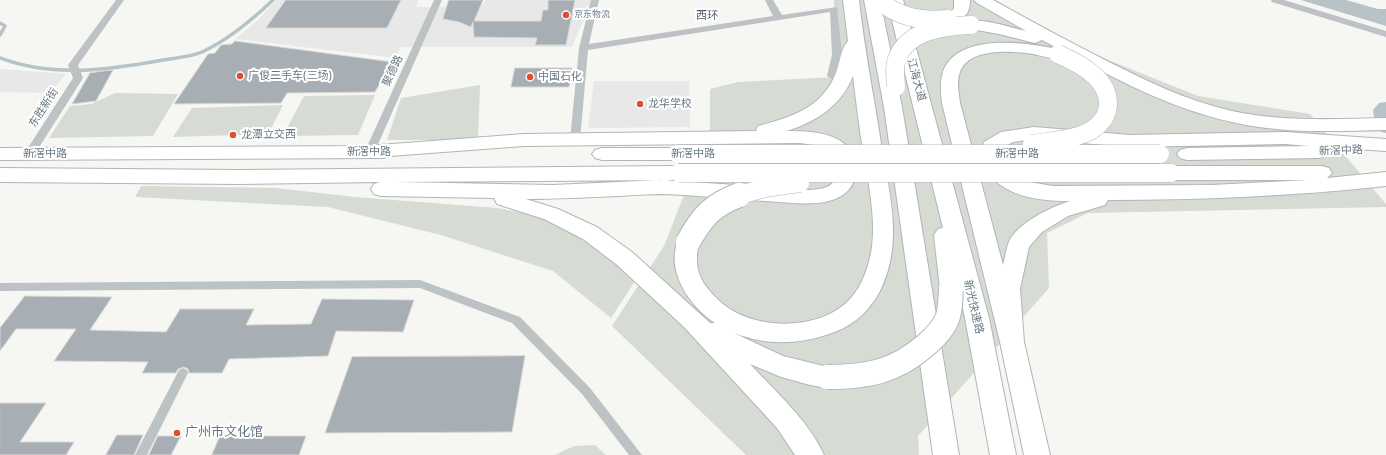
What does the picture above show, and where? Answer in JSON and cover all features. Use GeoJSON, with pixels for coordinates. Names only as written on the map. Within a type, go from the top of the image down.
{"type":"FeatureCollection","features":[{"type":"Feature","properties":{"kind":"highway"},"geometry":{"type":"LineString","coordinates":[[851,0],[855,37],[881,202],[883,232],[880,260],[872,286],[863,301],[847,316],[824,327],[795,333],[767,332],[743,327],[722,317],[706,304],[692,285],[686,263],[688,242],[697,225],[710,210],[726,200],[749,192],[777,186],[797,183],[917,161],[1032,144],[1076,136],[1093,129],[1102,121],[1107,112],[1109,103],[1108,95],[1093,73],[1075,61],[1038,48],[992,48],[974,52],[962,58],[954,67],[950,81],[951,103],[1012,342],[1037,455]]}},
{"type":"Feature","properties":{"kind":"highway"},"geometry":{"type":"LineString","coordinates":[[884,1],[898,14],[914,19],[933,21],[947,19],[957,15],[962,9],[962,0]]}},
{"type":"Feature","properties":{"kind":"highway"},"geometry":{"type":"LineString","coordinates":[[982,0],[1093,60],[1166,96],[1193,106],[1249,120],[1286,124],[1386,124]]}},
{"type":"Feature","properties":{"kind":"highway"},"geometry":{"type":"LineString","coordinates":[[884,1],[893,107],[917,161],[946,455]]}},
{"type":"Feature","properties":{"kind":"highway","name":"江海大道"},"geometry":{"type":"LineString","coordinates":[[884,1],[917,161]]}},
{"type":"Feature","properties":{"kind":"highway"},"geometry":{"type":"LineString","coordinates":[[692,320],[734,345],[772,364],[789,370],[827,377],[855,378],[882,372],[904,362],[920,350],[940,331],[947,318],[950,308],[951,289],[896,87],[897,57],[905,46],[918,36],[934,29],[948,26],[971,25],[1031,36],[1093,60]]}},
{"type":"Feature","properties":{"kind":"highway"},"geometry":{"type":"LineString","coordinates":[[650,139],[779,128],[810,114],[827,102],[838,90],[850,65],[855,37]]}},
{"type":"Feature","properties":{"kind":"highway"},"geometry":{"type":"LineString","coordinates":[[1386,145],[1285,138],[1130,141],[1034,133],[1008,136],[992,146],[987,160],[999,176],[1020,188],[1046,193],[1140,193],[1337,185],[1386,179]]}},
{"type":"Feature","properties":{"kind":"highway"},"geometry":{"type":"LineString","coordinates":[[370,151],[463,144],[575,140],[800,137],[819,139],[835,146],[844,154],[848,164],[848,176],[842,185],[833,192],[811,197],[661,187],[553,192],[382,189]]}},
{"type":"Feature","properties":{"kind":"highway","name":"新滘中路"},"geometry":{"type":"LineString","coordinates":[[0,175],[239,177],[678,164],[917,161],[1160,154],[1267,154],[1386,149]]}},
{"type":"Feature","properties":{"kind":"highway","name":"新滘中路"},"geometry":{"type":"LineString","coordinates":[[0,154],[370,151],[515,154],[678,164]]}},
{"type":"Feature","properties":{"kind":"highway","name":"新滘中路"},"geometry":{"type":"LineString","coordinates":[[917,161],[1171,173],[1386,172]]}},
{"type":"Feature","properties":{"kind":"highway","name":"新光快速路"},"geometry":{"type":"LineString","coordinates":[[917,161],[977,318],[1003,455]]}},
{"type":"Feature","properties":{"kind":"highway"},"geometry":{"type":"LineString","coordinates":[[239,177],[508,200],[551,214],[590,233],[612,250],[692,320],[786,420],[811,455]]}},
{"type":"Feature","properties":{"kind":"highway"},"geometry":{"type":"LineString","coordinates":[[1012,342],[1009,290],[1019,244],[1035,226],[1061,211],[1090,201],[1140,193]]}},
{"type":"Feature","properties":{"kind":"street","name":"东胜新街"},"geometry":{"type":"LineString","coordinates":[[29,154],[78,78],[73,65],[120,0]]}},
{"type":"Feature","properties":{"kind":"street","name":"聚德路"},"geometry":{"type":"LineString","coordinates":[[370,151],[438,0]]}},
{"type":"Feature","properties":{"kind":"street"},"geometry":{"type":"LineString","coordinates":[[575,140],[584,48],[595,0]]}},
{"type":"Feature","properties":{"kind":"street"},"geometry":{"type":"LineString","coordinates":[[769,0],[779,18]]}},
{"type":"Feature","properties":{"kind":"street"},"geometry":{"type":"LineString","coordinates":[[1275,0],[1386,34]]}},
{"type":"Feature","properties":{"kind":"street"},"geometry":{"type":"LineString","coordinates":[[584,48],[779,18],[834,5],[837,55],[832,76]]}},
{"type":"Feature","properties":{"kind":"street"},"geometry":{"type":"LineString","coordinates":[[0,287],[420,284],[516,320],[586,391],[636,455]]}},
{"type":"Feature","properties":{"kind":"street"},"geometry":{"type":"LineString","coordinates":[[141,455],[183,373]]}},
{"type":"Feature","properties":{"kind":"shaded area"},"geometry":{"type":"Polygon","coordinates":[[[276,0],[418,0],[416,7],[480,7],[486,0],[592,0],[572,47],[401,47],[396,58],[235,39],[258,20],[276,0]]]}},
{"type":"Feature","properties":{"kind":"shaded area"},"geometry":{"type":"Polygon","coordinates":[[[834,0],[996,0],[1042,29],[1101,57],[1198,96],[1310,114],[1386,204],[1386,207],[1088,213],[1047,233],[1049,288],[918,436],[919,455],[746,455],[612,326],[664,246],[710,129],[710,89],[738,82],[836,77],[834,0]]]}},
{"type":"Feature","properties":{"kind":"shaded area"},"geometry":{"type":"Polygon","coordinates":[[[1301,0],[1346,0],[1378,9],[1386,9],[1386,26],[1301,0]]]}},
{"type":"Feature","properties":{"kind":"shaded area"},"geometry":{"type":"Polygon","coordinates":[[[0,69],[66,74],[50,93],[0,92],[0,69]]]}},
{"type":"Feature","properties":{"kind":"shaded area","name":"龙华学校"},"geometry":{"type":"Polygon","coordinates":[[[594,81],[689,81],[690,127],[588,128],[594,81]]]}},
{"type":"Feature","properties":{"kind":"shaded area"},"geometry":{"type":"Polygon","coordinates":[[[480,85],[478,140],[387,140],[401,98],[480,85]]]}},
{"type":"Feature","properties":{"kind":"shaded area"},"geometry":{"type":"Polygon","coordinates":[[[115,93],[178,94],[153,136],[49,138],[70,106],[91,104],[115,93]]]}},
{"type":"Feature","properties":{"kind":"shaded area"},"geometry":{"type":"Polygon","coordinates":[[[375,95],[358,135],[283,136],[304,96],[375,95]]]}},
{"type":"Feature","properties":{"kind":"shaded area"},"geometry":{"type":"Polygon","coordinates":[[[283,105],[268,134],[173,137],[192,108],[283,105]]]}},
{"type":"Feature","properties":{"kind":"shaded area"},"geometry":{"type":"Polygon","coordinates":[[[141,186],[276,188],[355,197],[497,208],[556,219],[637,278],[611,318],[553,271],[441,235],[328,207],[135,197],[141,186]]]}},
{"type":"Feature","properties":{"kind":"shaded area"},"geometry":{"type":"Polygon","coordinates":[[[595,445],[606,455],[555,455],[574,446],[595,445]]]}},
{"type":"Feature","properties":{"kind":"building"},"geometry":{"type":"Polygon","coordinates":[[[286,0],[401,0],[387,28],[266,28],[286,0]]]}},
{"type":"Feature","properties":{"kind":"building"},"geometry":{"type":"Polygon","coordinates":[[[449,0],[483,0],[474,21],[541,21],[543,10],[548,10],[548,0],[575,0],[566,45],[535,45],[537,38],[474,37],[473,22],[471,27],[459,22],[443,19],[449,0]]]}},
{"type":"Feature","properties":{"kind":"building"},"geometry":{"type":"Polygon","coordinates":[[[235,41],[392,62],[375,92],[287,93],[281,103],[174,104],[208,54],[215,53],[221,45],[232,44],[235,41]]]}},
{"type":"Feature","properties":{"kind":"building"},"geometry":{"type":"Polygon","coordinates":[[[515,68],[572,68],[569,87],[511,87],[515,68]]]}},
{"type":"Feature","properties":{"kind":"building"},"geometry":{"type":"Polygon","coordinates":[[[113,70],[96,101],[72,104],[90,73],[113,70]]]}},
{"type":"Feature","properties":{"kind":"building"},"geometry":{"type":"Polygon","coordinates":[[[25,296],[112,297],[90,330],[166,332],[180,309],[254,309],[246,325],[311,324],[322,299],[414,300],[403,332],[336,331],[328,356],[229,359],[222,373],[189,373],[188,369],[184,367],[178,369],[176,373],[142,373],[148,362],[54,361],[76,329],[16,329],[0,351],[0,328],[25,296]]]}},
{"type":"Feature","properties":{"kind":"building"},"geometry":{"type":"Polygon","coordinates":[[[525,356],[512,432],[325,433],[352,357],[525,356]]]}},
{"type":"Feature","properties":{"kind":"building"},"geometry":{"type":"Polygon","coordinates":[[[0,403],[46,403],[20,442],[74,442],[66,455],[0,455],[0,403]]]}},
{"type":"Feature","properties":{"kind":"building"},"geometry":{"type":"Polygon","coordinates":[[[117,435],[143,435],[134,455],[106,455],[117,435]]]}},
{"type":"Feature","properties":{"kind":"building"},"geometry":{"type":"Polygon","coordinates":[[[158,436],[181,436],[171,455],[149,455],[158,436]]]}},
{"type":"Feature","properties":{"kind":"building"},"geometry":{"type":"Polygon","coordinates":[[[220,436],[306,436],[299,455],[212,455],[220,436]]]}},
{"type":"Feature","properties":{"kind":"waterway"},"geometry":{"type":"LineString","coordinates":[[0,58],[40,68],[81,70],[122,67],[188,56],[202,52],[230,36],[273,0]]}},
{"type":"Feature","properties":{"kind":"waterway"},"geometry":{"type":"LineString","coordinates":[[0,23],[5,26],[0,35]]}},
{"type":"Feature","properties":{"kind":"waterway"},"geometry":{"type":"LineString","coordinates":[[1386,108],[1383,110],[1386,126]]}},
{"type":"Feature","properties":{"kind":"place","name":"京东物流"},"geometry":{"type":"Point","coordinates":[566,15]}},
{"type":"Feature","properties":{"kind":"place","name":"广俊二手车(三场)"},"geometry":{"type":"Point","coordinates":[240,76]}},
{"type":"Feature","properties":{"kind":"place","name":"中国石化"},"geometry":{"type":"Point","coordinates":[530,77]}},
{"type":"Feature","properties":{"kind":"place","name":"龙华学校"},"geometry":{"type":"Point","coordinates":[640,104]}},
{"type":"Feature","properties":{"kind":"place","name":"龙潭立交西"},"geometry":{"type":"Point","coordinates":[233,135]}},
{"type":"Feature","properties":{"kind":"place","name":"广州市文化馆"},"geometry":{"type":"Point","coordinates":[177,433]}},
{"type":"Feature","properties":{"kind":"district","name":"西环"},"geometry":{"type":"Point","coordinates":[707,16]}}]}
